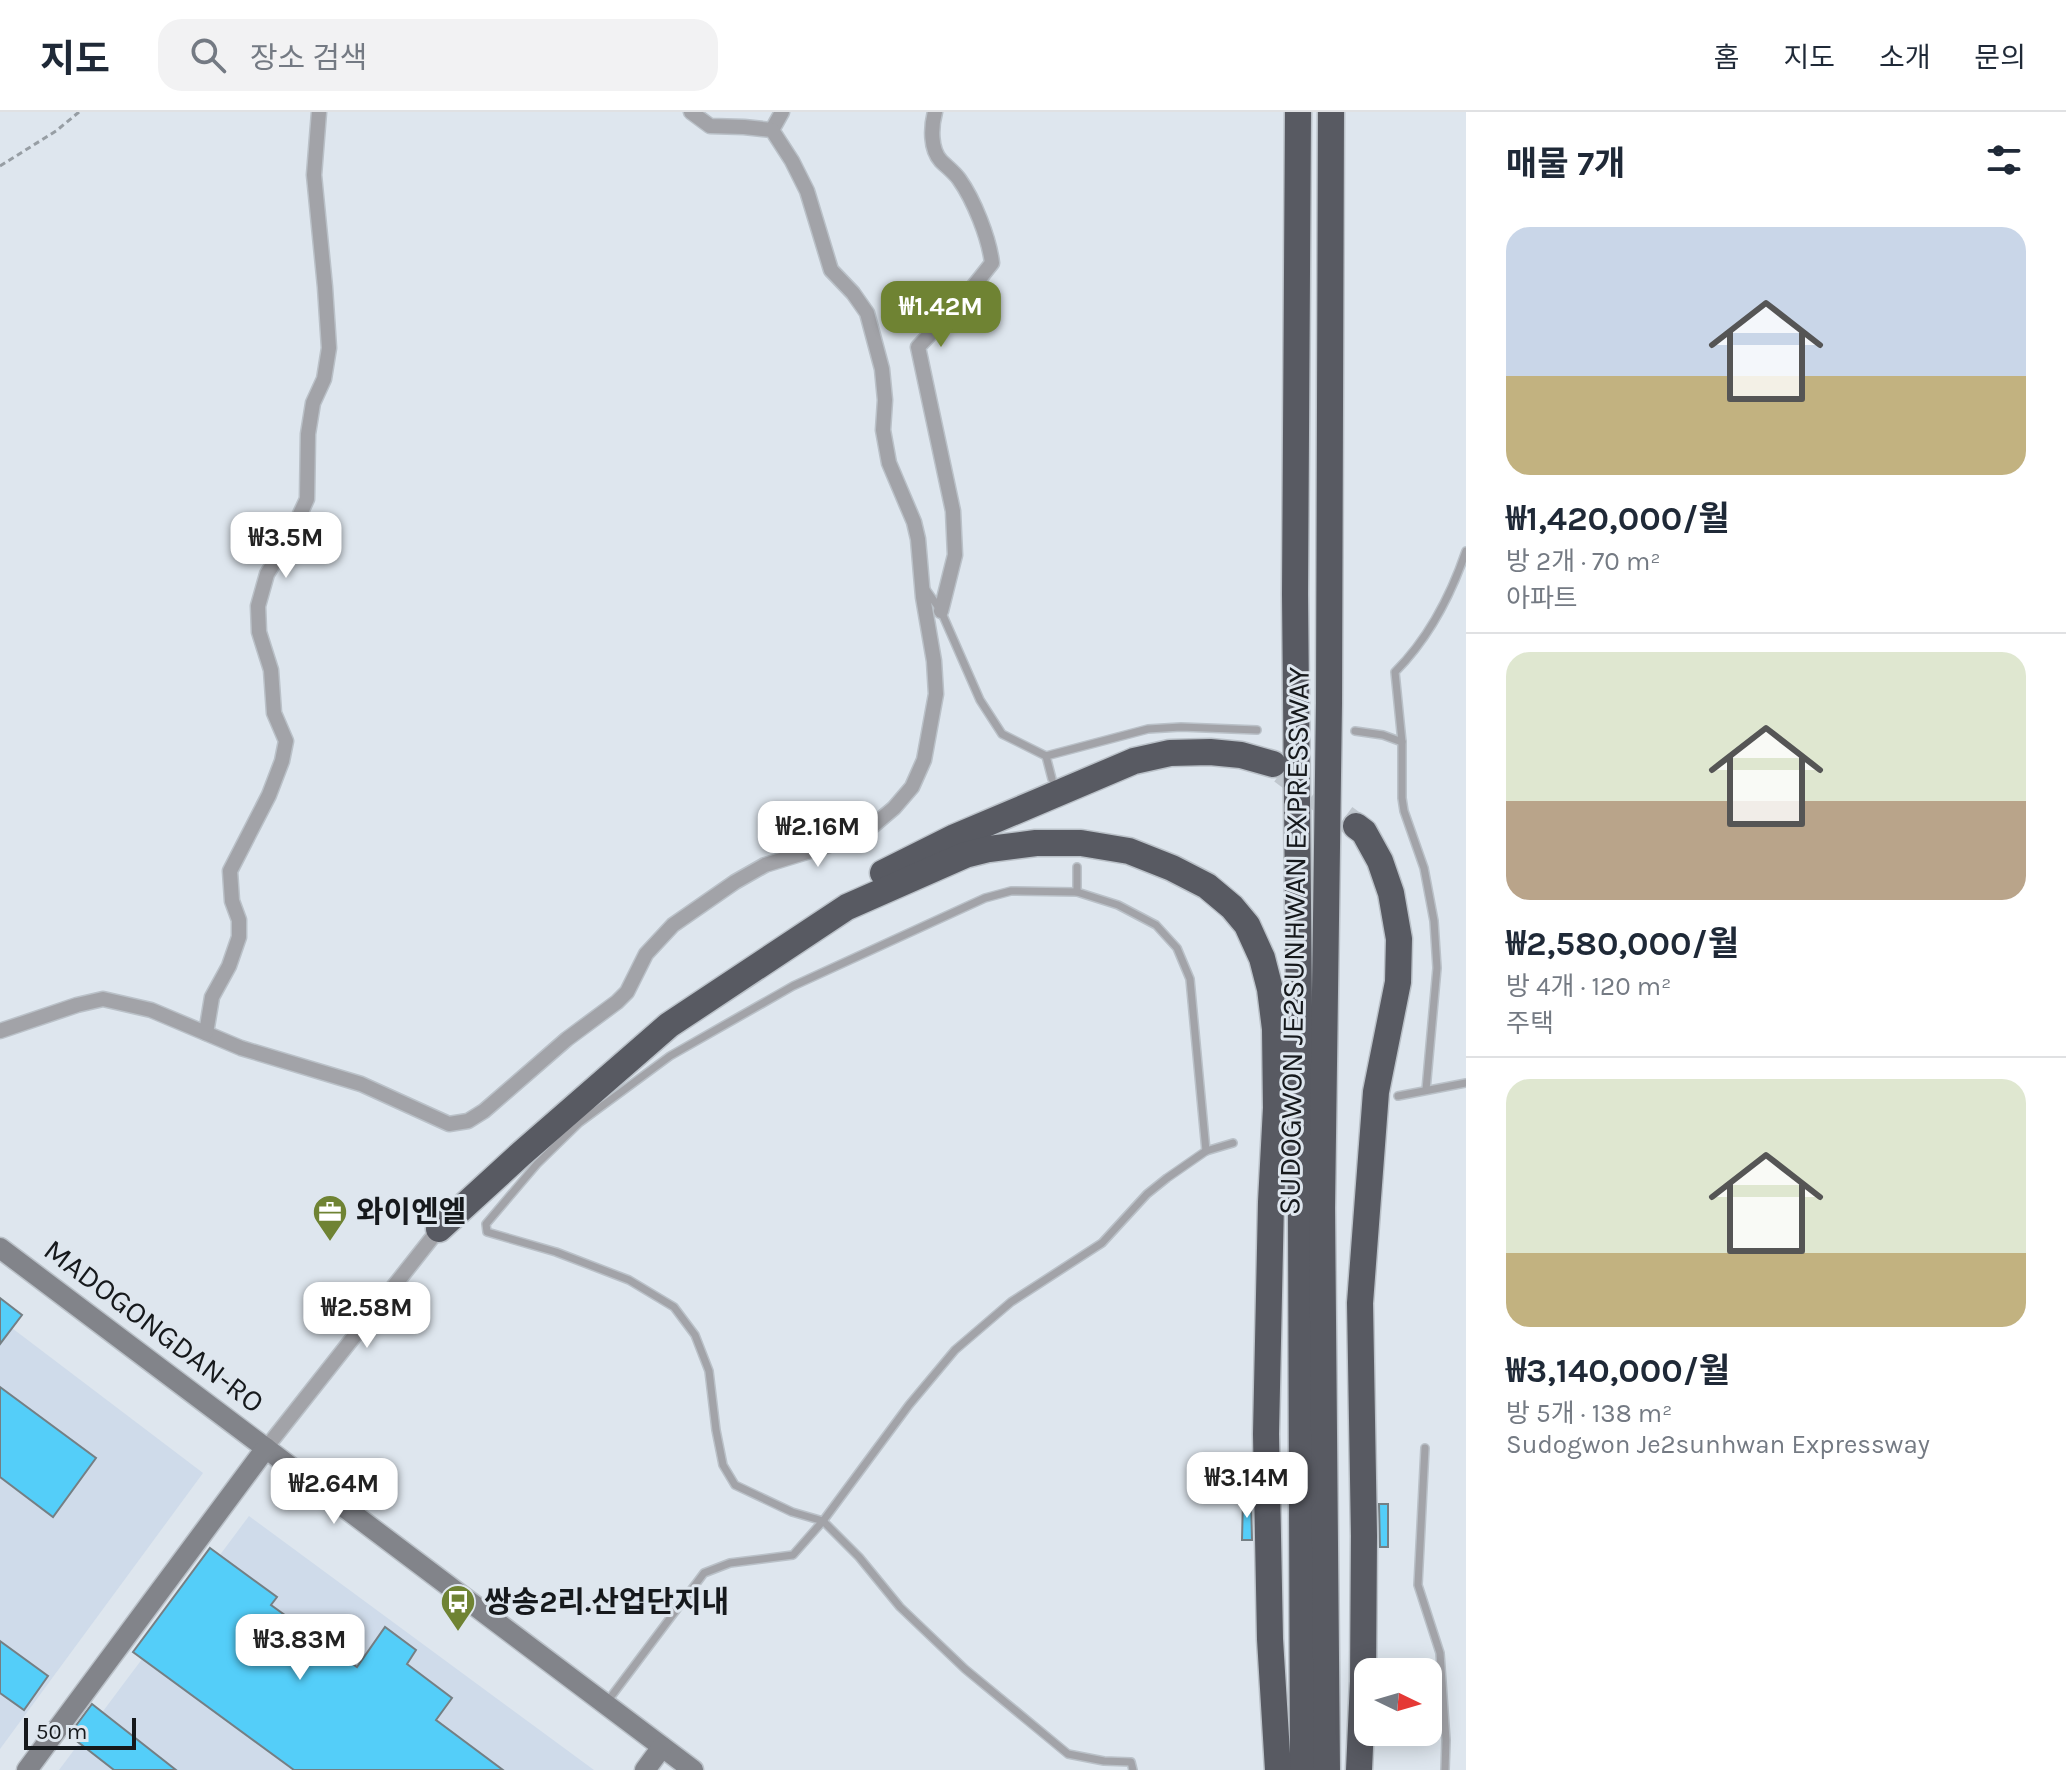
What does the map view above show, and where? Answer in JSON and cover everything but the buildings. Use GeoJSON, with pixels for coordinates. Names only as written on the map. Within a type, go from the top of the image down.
{"type":"FeatureCollection","features":[{"type":"Feature","properties":{"kind":"highway","name":"SUDOGWON JE2SUNHWAN EXPRESSWAY"},"geometry":{"type":"LineString","coordinates":[[1298,112],[1295,609],[1303,1770]]}},
{"type":"Feature","properties":{"kind":"highway","name":"SUDOGWON JE2SUNHWAN EXPRESSWAY"},"geometry":{"type":"LineString","coordinates":[[1327,1770],[1322,1208],[1329,703],[1331,112]]}},
{"type":"Feature","properties":{"kind":"highway"},"geometry":{"type":"LineString","coordinates":[[439,1229],[512,1143],[655,1017],[830,900],[955,837],[1134,761],[1170,753],[1210,752],[1241,755],[1273,764]]}},
{"type":"Feature","properties":{"kind":"highway"},"geometry":{"type":"LineString","coordinates":[[1356,826],[1364,832],[1380,861],[1391,893],[1399,939],[1398,982],[1376,1092],[1360,1303],[1364,1550],[1359,1770]]}},
{"type":"Feature","properties":{"kind":"highway"},"geometry":{"type":"LineString","coordinates":[[439,1229],[669,1025],[847,907],[965,855],[1036,843],[1081,843],[1129,851],[1207,886],[1232,907],[1247,925],[1262,958],[1275,1029],[1276,1108],[1266,1434],[1270,1639],[1278,1770]]}},
{"type":"Feature","properties":{"kind":"main road","name":"MADOGONGDAN-RO"},"geometry":{"type":"LineString","coordinates":[[0,1248],[693,1770]]}},
{"type":"Feature","properties":{"kind":"main road"},"geometry":{"type":"LineString","coordinates":[[27,1770],[266,1448]]}},
{"type":"Feature","properties":{"kind":"main road"},"geometry":{"type":"LineString","coordinates":[[645,1770],[662,1747]]}},
{"type":"Feature","properties":{"kind":"street"},"geometry":{"type":"LineString","coordinates":[[206,1033],[212,997],[229,966],[239,937],[230,871],[269,795],[286,741],[274,713],[271,670],[259,632],[258,606],[267,574],[288,540],[307,499],[308,434],[313,403],[324,379],[329,348],[314,175],[319,112]]}},
{"type":"Feature","properties":{"kind":"street"},"geometry":{"type":"LineString","coordinates":[[691,112],[710,126],[772,130]]}},
{"type":"Feature","properties":{"kind":"street"},"geometry":{"type":"LineString","coordinates":[[772,130],[782,112]]}},
{"type":"Feature","properties":{"kind":"street"},"geometry":{"type":"LineString","coordinates":[[935,112],[933,142],[938,158],[958,177],[965,189],[992,263],[918,347],[953,511],[955,555],[941,611]]}},
{"type":"Feature","properties":{"kind":"street"},"geometry":{"type":"LineString","coordinates":[[0,1031],[103,999],[151,1010],[241,1048],[361,1084],[449,1124],[468,1121],[617,1002],[627,992],[646,954],[673,925],[765,865],[862,835],[894,808],[912,787],[924,760],[936,694],[934,661],[918,539],[889,463],[883,430],[885,400],[882,369],[867,313],[831,270],[807,191],[772,130]]}},
{"type":"Feature","properties":{"kind":"street"},"geometry":{"type":"LineString","coordinates":[[266,1448],[439,1229]]}},
{"type":"Feature","properties":{"kind":"lane"},"geometry":{"type":"LineString","coordinates":[[1426,1090],[1437,968],[1434,921],[1424,868],[1404,811],[1402,742],[1395,672],[1425,638],[1466,551]]}},
{"type":"Feature","properties":{"kind":"lane"},"geometry":{"type":"LineString","coordinates":[[922,583],[941,611],[980,700],[1002,734],[1046,756],[1148,729],[1257,730]]}},
{"type":"Feature","properties":{"kind":"lane"},"geometry":{"type":"LineString","coordinates":[[1355,731],[1383,735],[1402,742]]}},
{"type":"Feature","properties":{"kind":"lane"},"geometry":{"type":"LineString","coordinates":[[1046,756],[1052,779]]}},
{"type":"Feature","properties":{"kind":"lane"},"geometry":{"type":"LineString","coordinates":[[1077,867],[1077,892]]}},
{"type":"Feature","properties":{"kind":"lane"},"geometry":{"type":"LineString","coordinates":[[1133,1770],[1131,1762],[1104,1761],[1068,1754],[965,1669],[900,1607],[859,1557],[823,1521],[792,1512],[735,1485],[723,1465],[709,1371],[695,1335],[674,1307],[629,1280],[556,1252],[487,1232],[486,1224],[537,1164],[579,1123],[670,1056],[793,986],[985,898],[1011,891],[1077,892],[1118,905],[1156,925],[1177,948],[1190,979],[1206,1151]]}},
{"type":"Feature","properties":{"kind":"lane"},"geometry":{"type":"LineString","coordinates":[[1398,1096],[1466,1083]]}},
{"type":"Feature","properties":{"kind":"lane"},"geometry":{"type":"LineString","coordinates":[[606,1704],[704,1573],[730,1563],[793,1555],[823,1521],[909,1405],[955,1350],[1011,1302],[1102,1243],[1147,1194],[1206,1151],[1233,1143]]}},
{"type":"Feature","properties":{"kind":"lane"},"geometry":{"type":"LineString","coordinates":[[1425,1448],[1418,1585],[1440,1653],[1445,1770]]}},
{"type":"Feature","properties":{"kind":"path"},"geometry":{"type":"LineString","coordinates":[[0,166],[56,131],[79,112]]}},
{"type":"Feature","properties":{"kind":"shaded area"},"geometry":{"type":"Polygon","coordinates":[[[0,1319],[203,1473],[0,1749],[0,1319]]]}},
{"type":"Feature","properties":{"kind":"shaded area"},"geometry":{"type":"Polygon","coordinates":[[[249,1516],[594,1770],[59,1770],[249,1516]]]}},
{"type":"Feature","properties":{"kind":"tunnel"},"geometry":{"type":"LineString","coordinates":[[1282,771],[1356,826]]}},
{"type":"Feature","properties":{"kind":"place","name":"와이엔엘"},"geometry":{"type":"Point","coordinates":[330,1243]}},
{"type":"Feature","properties":{"kind":"place","name":"쌍송2리.산업단지내"},"geometry":{"type":"Point","coordinates":[458,1633]}}]}
